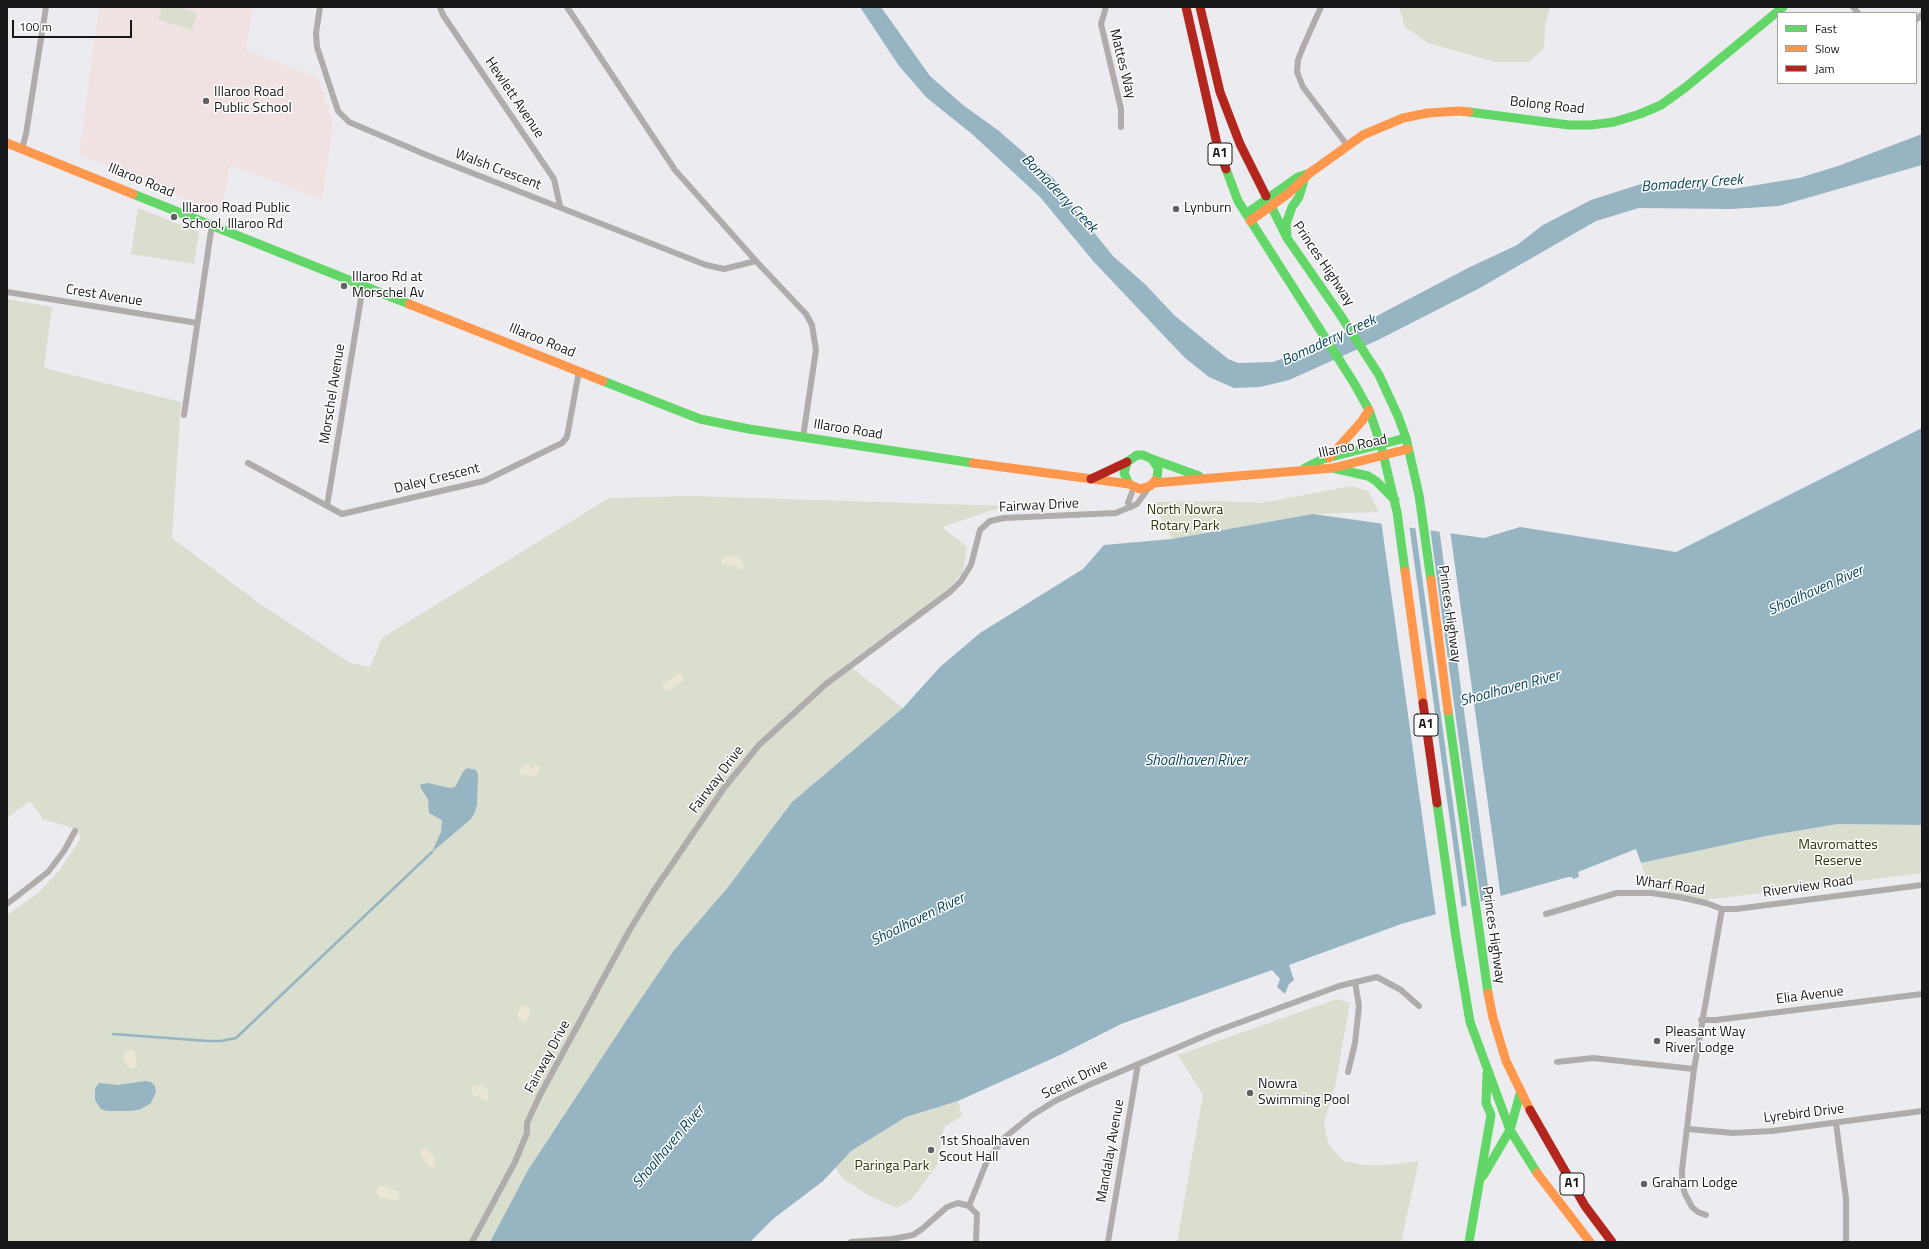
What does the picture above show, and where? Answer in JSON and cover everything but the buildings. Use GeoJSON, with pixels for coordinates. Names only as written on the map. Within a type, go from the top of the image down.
{"type":"FeatureCollection","features":[{"type":"Feature","properties":{"kind":"main road","name":"A1"},"geometry":{"type":"LineString","coordinates":[[1186,7],[1220,155],[1238,201],[1369,410],[1381,445],[1397,512],[1456,938],[1470,1022],[1510,1130],[1536,1171],[1590,1242]]}},
{"type":"Feature","properties":{"kind":"main road","name":"Princes Highway"},"geometry":{"type":"LineString","coordinates":[[1200,7],[1212,62],[1228,115],[1240,144],[1287,238],[1367,355],[1392,403],[1406,438],[1419,495],[1485,980],[1493,1018],[1506,1060],[1520,1094],[1536,1124],[1585,1206],[1612,1242]]}},
{"type":"Feature","properties":{"kind":"main road","name":"Bolong Road"},"geometry":{"type":"LineString","coordinates":[[1269,202],[1304,180],[1311,172],[1347,145],[1363,135],[1403,118],[1444,111],[1486,113],[1569,125],[1591,125],[1627,119],[1661,105],[1686,87],[1783,7]]}},
{"type":"Feature","properties":{"kind":"main road","name":"Illaroo Road"},"geometry":{"type":"LineString","coordinates":[[7,143],[700,419],[722,424],[1089,480],[1131,485],[1140,489],[1152,485],[1203,478],[1263,475],[1333,468],[1408,449]]}},
{"type":"Feature","properties":{"kind":"main road","name":"Bolong Road"},"geometry":{"type":"LineString","coordinates":[[1248,218],[1298,177],[1311,172]]}},
{"type":"Feature","properties":{"kind":"main road"},"geometry":{"type":"LineString","coordinates":[[1287,238],[1286,224],[1292,207],[1299,197],[1304,180]]}},
{"type":"Feature","properties":{"kind":"main road"},"geometry":{"type":"LineString","coordinates":[[1329,458],[1362,422],[1369,410]]}},
{"type":"Feature","properties":{"kind":"main road","name":"Illaroo Road"},"geometry":{"type":"LineString","coordinates":[[1302,470],[1329,458],[1406,438]]}},
{"type":"Feature","properties":{"kind":"main road","name":"Illaroo Road"},"geometry":{"type":"LineString","coordinates":[[1089,480],[1127,462],[1137,455],[1143,455],[1203,478]]}},
{"type":"Feature","properties":{"kind":"main road"},"geometry":{"type":"LineString","coordinates":[[1152,459],[1156,463],[1158,473],[1152,485]]}},
{"type":"Feature","properties":{"kind":"main road"},"geometry":{"type":"LineString","coordinates":[[1127,462],[1124,473],[1131,485]]}},
{"type":"Feature","properties":{"kind":"main road"},"geometry":{"type":"LineString","coordinates":[[1333,468],[1368,476],[1376,481],[1395,500]]}},
{"type":"Feature","properties":{"kind":"main road"},"geometry":{"type":"LineString","coordinates":[[1469,1242],[1491,1115],[1486,1104],[1487,1070]]}},
{"type":"Feature","properties":{"kind":"main road"},"geometry":{"type":"LineString","coordinates":[[1480,1181],[1510,1130],[1520,1094]]}},
{"type":"Feature","properties":{"kind":"street"},"geometry":{"type":"LineString","coordinates":[[22,149],[26,134],[46,7]]}},
{"type":"Feature","properties":{"kind":"street","name":"Walsh Crescent"},"geometry":{"type":"LineString","coordinates":[[320,7],[316,33],[317,47],[338,111],[349,122],[429,156],[560,206],[706,265],[724,269],[756,261]]}},
{"type":"Feature","properties":{"kind":"street","name":"Hewlett Avenue"},"geometry":{"type":"LineString","coordinates":[[440,7],[443,15],[554,180],[560,206]]}},
{"type":"Feature","properties":{"kind":"street"},"geometry":{"type":"LineString","coordinates":[[567,7],[675,170],[756,261],[806,314],[812,326],[816,350],[803,437]]}},
{"type":"Feature","properties":{"kind":"street","name":"Mattes Way"},"geometry":{"type":"LineString","coordinates":[[1106,7],[1101,24],[1121,109],[1121,127]]}},
{"type":"Feature","properties":{"kind":"street"},"geometry":{"type":"LineString","coordinates":[[1321,7],[1298,60],[1297,72],[1302,87],[1347,145]]}},
{"type":"Feature","properties":{"kind":"street"},"geometry":{"type":"LineString","coordinates":[[184,415],[212,224]]}},
{"type":"Feature","properties":{"kind":"street","name":"Morschel Avenue"},"geometry":{"type":"LineString","coordinates":[[327,506],[363,286]]}},
{"type":"Feature","properties":{"kind":"street","name":"Crest Avenue"},"geometry":{"type":"LineString","coordinates":[[7,292],[197,324]]}},
{"type":"Feature","properties":{"kind":"street","name":"Daley Crescent"},"geometry":{"type":"LineString","coordinates":[[248,462],[342,514],[484,481],[562,443],[568,437],[579,371]]}},
{"type":"Feature","properties":{"kind":"street"},"geometry":{"type":"LineString","coordinates":[[1131,485],[1128,503],[1131,507]]}},
{"type":"Feature","properties":{"kind":"street","name":"Fairway Drive"},"geometry":{"type":"LineString","coordinates":[[472,1242],[514,1162],[527,1133],[527,1123],[540,1096],[629,931],[653,892],[724,788],[759,745],[826,684],[951,591],[961,581],[971,565],[980,530],[990,522],[1004,518],[1116,514],[1137,504],[1152,485]]}},
{"type":"Feature","properties":{"kind":"street"},"geometry":{"type":"LineString","coordinates":[[7,904],[48,872],[64,851],[75,831]]}},
{"type":"Feature","properties":{"kind":"street","name":"Riverview Road"},"geometry":{"type":"LineString","coordinates":[[1722,909],[1922,885]]}},
{"type":"Feature","properties":{"kind":"street","name":"Wharf Road"},"geometry":{"type":"LineString","coordinates":[[1546,914],[1608,895],[1626,892],[1679,897],[1706,903],[1722,909]]}},
{"type":"Feature","properties":{"kind":"street"},"geometry":{"type":"LineString","coordinates":[[1706,1215],[1698,1212],[1692,1207],[1685,1194],[1682,1183],[1694,1069],[1701,1020],[1722,909]]}},
{"type":"Feature","properties":{"kind":"street","name":"Scenic Drive"},"geometry":{"type":"LineString","coordinates":[[969,1206],[987,1161],[998,1146],[1014,1129],[1055,1101],[1138,1064],[1214,1032],[1339,986],[1377,977],[1401,990],[1419,1006]]}},
{"type":"Feature","properties":{"kind":"street"},"geometry":{"type":"LineString","coordinates":[[1348,1072],[1355,1043],[1359,1006],[1356,982]]}},
{"type":"Feature","properties":{"kind":"street","name":"Elia Avenue"},"geometry":{"type":"LineString","coordinates":[[1701,1020],[1716,1020],[1922,994]]}},
{"type":"Feature","properties":{"kind":"street"},"geometry":{"type":"LineString","coordinates":[[1557,1062],[1593,1058],[1694,1069]]}},
{"type":"Feature","properties":{"kind":"street","name":"Mandalay Avenue"},"geometry":{"type":"LineString","coordinates":[[1108,1242],[1138,1064]]}},
{"type":"Feature","properties":{"kind":"street","name":"Lyrebird Drive"},"geometry":{"type":"LineString","coordinates":[[1688,1129],[1733,1133],[1772,1131],[1922,1111]]}},
{"type":"Feature","properties":{"kind":"street"},"geometry":{"type":"LineString","coordinates":[[1836,1123],[1846,1199],[1846,1242]]}},
{"type":"Feature","properties":{"kind":"street"},"geometry":{"type":"LineString","coordinates":[[851,1242],[905,1237],[922,1229],[952,1204],[958,1203],[969,1206],[977,1214],[976,1242]]}},
{"type":"Feature","properties":{"kind":"shaded area","name":"Illaroo Road Public School"},"geometry":{"type":"Polygon","coordinates":[[[99,7],[253,7],[246,50],[318,78],[333,124],[322,199],[230,165],[221,213],[79,154],[99,7]]]}},
{"type":"Feature","properties":{"kind":"green space"},"geometry":{"type":"Polygon","coordinates":[[[162,7],[178,7],[197,13],[192,30],[158,19],[162,7]]]}},
{"type":"Feature","properties":{"kind":"green space"},"geometry":{"type":"Polygon","coordinates":[[[1399,7],[1550,7],[1545,24],[1544,48],[1529,62],[1495,62],[1428,43],[1405,27],[1399,7]]]}},
{"type":"Feature","properties":{"kind":"green space"},"geometry":{"type":"Polygon","coordinates":[[[138,208],[199,232],[194,264],[131,254],[138,208]]]}},
{"type":"Feature","properties":{"kind":"green space"},"geometry":{"type":"Polygon","coordinates":[[[7,299],[52,307],[44,368],[181,402],[172,538],[259,603],[350,663],[370,667],[382,638],[609,498],[691,496],[1005,506],[942,527],[967,547],[963,572],[949,589],[847,664],[903,708],[792,802],[728,887],[674,950],[528,1170],[490,1242],[7,1242],[7,915],[38,893],[59,871],[81,838],[76,829],[43,819],[30,801],[7,818],[7,299]]]}},
{"type":"Feature","properties":{"kind":"green space","name":"North Nowra Rotary Park"},"geometry":{"type":"Polygon","coordinates":[[[1352,486],[1368,491],[1379,512],[1313,514],[1172,539],[1153,502],[1222,501],[1261,503],[1352,486]]]}},
{"type":"Feature","properties":{"kind":"green space","name":"Mavromattes Reserve"},"geometry":{"type":"Polygon","coordinates":[[[1838,824],[1922,825],[1922,873],[1704,900],[1663,890],[1650,889],[1641,863],[1766,836],[1838,824]]]}},
{"type":"Feature","properties":{"kind":"green space"},"geometry":{"type":"Polygon","coordinates":[[[1337,999],[1350,1003],[1335,1086],[1324,1123],[1328,1143],[1343,1161],[1364,1165],[1386,1165],[1419,1161],[1401,1242],[1177,1242],[1203,1095],[1178,1055],[1337,999]]]}},
{"type":"Feature","properties":{"kind":"green space","name":"Paringa Park"},"geometry":{"type":"Polygon","coordinates":[[[958,1101],[962,1116],[944,1127],[937,1165],[912,1199],[897,1208],[870,1196],[842,1178],[835,1167],[851,1151],[906,1117],[958,1101]]]}},
{"type":"Feature","properties":{"kind":"sand"},"geometry":{"type":"Polygon","coordinates":[[[728,555],[738,557],[745,565],[745,569],[741,570],[733,565],[722,565],[721,559],[728,555]]]}},
{"type":"Feature","properties":{"kind":"sand"},"geometry":{"type":"Polygon","coordinates":[[[678,674],[682,674],[684,680],[669,691],[662,689],[663,684],[678,674]]]}},
{"type":"Feature","properties":{"kind":"sand"},"geometry":{"type":"Polygon","coordinates":[[[535,764],[538,765],[540,770],[536,776],[520,774],[520,770],[524,765],[528,765],[532,769],[535,764]]]}},
{"type":"Feature","properties":{"kind":"sand"},"geometry":{"type":"Polygon","coordinates":[[[522,1004],[528,1006],[530,1011],[528,1019],[523,1023],[519,1020],[517,1015],[522,1004]]]}},
{"type":"Feature","properties":{"kind":"sand"},"geometry":{"type":"Polygon","coordinates":[[[131,1049],[135,1052],[137,1066],[131,1070],[125,1063],[123,1056],[127,1050],[131,1049]]]}},
{"type":"Feature","properties":{"kind":"sand"},"geometry":{"type":"Polygon","coordinates":[[[474,1085],[481,1085],[487,1089],[489,1097],[487,1101],[473,1095],[471,1089],[474,1085]]]}},
{"type":"Feature","properties":{"kind":"sand"},"geometry":{"type":"Polygon","coordinates":[[[422,1148],[427,1150],[435,1158],[435,1167],[430,1167],[427,1165],[421,1154],[422,1148]]]}},
{"type":"Feature","properties":{"kind":"sand"},"geometry":{"type":"Polygon","coordinates":[[[379,1186],[385,1186],[398,1191],[400,1197],[397,1200],[379,1198],[376,1191],[379,1186]]]}},
{"type":"Feature","properties":{"kind":"water","name":"Bomaderry Creek"},"geometry":{"type":"Polygon","coordinates":[[[860,7],[881,7],[930,76],[963,105],[999,131],[1054,179],[1066,198],[1113,256],[1146,285],[1174,315],[1228,359],[1238,363],[1273,362],[1327,342],[1470,267],[1517,245],[1543,225],[1591,200],[1641,184],[1687,185],[1733,189],[1799,178],[1838,166],[1922,134],[1922,165],[1779,206],[1731,209],[1639,208],[1596,221],[1478,289],[1378,340],[1289,380],[1260,387],[1234,388],[1209,377],[1185,358],[1094,262],[1040,197],[972,134],[927,98],[899,66],[860,7]]]}},
{"type":"Feature","properties":{"kind":"water","name":"Shoalhaven River"},"geometry":{"type":"Polygon","coordinates":[[[1922,428],[1922,825],[1838,824],[1766,836],[1641,863],[1636,849],[1578,872],[1579,877],[1573,879],[1572,877],[1568,877],[1401,924],[1289,965],[1294,980],[1289,984],[1285,994],[1277,987],[1280,979],[1272,970],[1121,1024],[1060,1055],[958,1101],[906,1117],[851,1151],[823,1181],[773,1219],[750,1242],[490,1242],[528,1170],[674,950],[728,887],[792,802],[903,708],[940,667],[980,633],[1083,569],[1104,545],[1172,539],[1313,514],[1484,538],[1520,527],[1676,552],[1922,428]]]}},
{"type":"Feature","properties":{"kind":"water"},"geometry":{"type":"Polygon","coordinates":[[[467,768],[476,770],[478,774],[477,805],[475,812],[471,819],[432,852],[441,832],[442,820],[429,813],[428,799],[420,787],[421,784],[428,783],[450,788],[455,787],[463,772],[467,768]]]}},
{"type":"Feature","properties":{"kind":"water"},"geometry":{"type":"Polygon","coordinates":[[[145,1081],[151,1082],[155,1086],[156,1092],[151,1103],[141,1109],[131,1111],[107,1111],[101,1109],[95,1100],[95,1088],[99,1083],[118,1085],[145,1081]]]}},
{"type":"Feature","properties":{"kind":"pier"},"geometry":{"type":"Polygon","coordinates":[[[1381,520],[1409,524],[1462,909],[1436,916],[1381,520]]]}},
{"type":"Feature","properties":{"kind":"pier"},"geometry":{"type":"Polygon","coordinates":[[[1415,525],[1430,527],[1481,903],[1467,907],[1415,525]]]}},
{"type":"Feature","properties":{"kind":"pier"},"geometry":{"type":"Polygon","coordinates":[[[1439,528],[1450,530],[1501,898],[1490,901],[1439,528]]]}},
{"type":"Feature","properties":{"kind":"waterway"},"geometry":{"type":"LineString","coordinates":[[113,1034],[208,1041],[221,1041],[236,1038],[432,852]]}},
{"type":"Feature","properties":{"kind":"traffic: fast"},"geometry":{"type":"LineString","coordinates":[[1469,112],[1569,125],[1591,125],[1614,122],[1640,114],[1661,105],[1686,87],[1783,7]]}},
{"type":"Feature","properties":{"kind":"traffic: fast"},"geometry":{"type":"LineString","coordinates":[[1226,169],[1238,201],[1354,383],[1369,410],[1381,445],[1397,512],[1405,571]]}},
{"type":"Feature","properties":{"kind":"traffic: fast"},"geometry":{"type":"LineString","coordinates":[[1246,214],[1298,177],[1310,173]]}},
{"type":"Feature","properties":{"kind":"traffic: fast"},"geometry":{"type":"LineString","coordinates":[[1287,235],[1286,224],[1292,207],[1299,197],[1304,180]]}},
{"type":"Feature","properties":{"kind":"traffic: fast"},"geometry":{"type":"LineString","coordinates":[[133,194],[409,304]]}},
{"type":"Feature","properties":{"kind":"traffic: fast"},"geometry":{"type":"LineString","coordinates":[[1266,196],[1287,238],[1339,313],[1379,375],[1398,416],[1406,438],[1419,495],[1431,580]]}},
{"type":"Feature","properties":{"kind":"traffic: fast"},"geometry":{"type":"LineString","coordinates":[[603,381],[700,419],[749,429],[973,463]]}},
{"type":"Feature","properties":{"kind":"traffic: fast"},"geometry":{"type":"LineString","coordinates":[[1305,468],[1323,459],[1406,438]]}},
{"type":"Feature","properties":{"kind":"traffic: fast"},"geometry":{"type":"LineString","coordinates":[[1129,484],[1124,473],[1127,462],[1137,455],[1143,455],[1152,459],[1158,468],[1157,479],[1155,481]]}},
{"type":"Feature","properties":{"kind":"traffic: fast"},"geometry":{"type":"LineString","coordinates":[[1152,459],[1199,476]]}},
{"type":"Feature","properties":{"kind":"traffic: fast"},"geometry":{"type":"LineString","coordinates":[[1333,468],[1368,476],[1376,481],[1395,500]]}},
{"type":"Feature","properties":{"kind":"traffic: fast"},"geometry":{"type":"LineString","coordinates":[[1448,711],[1488,993]]}},
{"type":"Feature","properties":{"kind":"traffic: fast"},"geometry":{"type":"LineString","coordinates":[[1437,803],[1456,938],[1470,1022],[1510,1130],[1537,1173]]}},
{"type":"Feature","properties":{"kind":"traffic: fast"},"geometry":{"type":"LineString","coordinates":[[1469,1242],[1491,1115],[1486,1103],[1487,1073]]}},
{"type":"Feature","properties":{"kind":"traffic: fast"},"geometry":{"type":"LineString","coordinates":[[1483,1176],[1510,1130],[1520,1094]]}},
{"type":"Feature","properties":{"kind":"traffic: slow"},"geometry":{"type":"LineString","coordinates":[[1250,221],[1289,193],[1311,172],[1363,135],[1403,118],[1428,113],[1459,111],[1469,112]]}},
{"type":"Feature","properties":{"kind":"traffic: slow"},"geometry":{"type":"LineString","coordinates":[[7,143],[133,194]]}},
{"type":"Feature","properties":{"kind":"traffic: slow"},"geometry":{"type":"LineString","coordinates":[[409,304],[603,381]]}},
{"type":"Feature","properties":{"kind":"traffic: slow"},"geometry":{"type":"LineString","coordinates":[[1329,458],[1362,421],[1369,410]]}},
{"type":"Feature","properties":{"kind":"traffic: slow"},"geometry":{"type":"LineString","coordinates":[[1154,483],[1333,468],[1408,449]]}},
{"type":"Feature","properties":{"kind":"traffic: slow"},"geometry":{"type":"LineString","coordinates":[[973,463],[1129,484],[1140,489],[1150,486],[1155,481]]}},
{"type":"Feature","properties":{"kind":"traffic: slow"},"geometry":{"type":"LineString","coordinates":[[1405,571],[1423,703]]}},
{"type":"Feature","properties":{"kind":"traffic: slow"},"geometry":{"type":"LineString","coordinates":[[1431,580],[1448,711]]}},
{"type":"Feature","properties":{"kind":"traffic: slow"},"geometry":{"type":"LineString","coordinates":[[1488,993],[1493,1018],[1506,1061],[1530,1110]]}},
{"type":"Feature","properties":{"kind":"traffic: slow"},"geometry":{"type":"LineString","coordinates":[[1537,1173],[1590,1242]]}},
{"type":"Feature","properties":{"kind":"traffic: jam"},"geometry":{"type":"LineString","coordinates":[[1186,7],[1217,144],[1226,169]]}},
{"type":"Feature","properties":{"kind":"traffic: jam"},"geometry":{"type":"LineString","coordinates":[[1200,7],[1220,92],[1240,144],[1266,196]]}},
{"type":"Feature","properties":{"kind":"traffic: jam"},"geometry":{"type":"LineString","coordinates":[[1091,479],[1127,462]]}},
{"type":"Feature","properties":{"kind":"traffic: jam"},"geometry":{"type":"LineString","coordinates":[[1423,703],[1437,803]]}},
{"type":"Feature","properties":{"kind":"traffic: jam"},"geometry":{"type":"LineString","coordinates":[[1530,1110],[1585,1206],[1612,1242]]}},
{"type":"Feature","properties":{"kind":"place","name":"Illaroo Road Public School"},"geometry":{"type":"Point","coordinates":[206,101]}},
{"type":"Feature","properties":{"kind":"place","name":"Lynburn"},"geometry":{"type":"Point","coordinates":[1176,209]}},
{"type":"Feature","properties":{"kind":"place","name":"Illaroo Road Public School, Illaroo Rd"},"geometry":{"type":"Point","coordinates":[174,217]}},
{"type":"Feature","properties":{"kind":"place","name":"Illaroo Rd at Morschel Av"},"geometry":{"type":"Point","coordinates":[344,286]}},
{"type":"Feature","properties":{"kind":"place","name":"Pleasant Way River Lodge"},"geometry":{"type":"Point","coordinates":[1657,1041]}},
{"type":"Feature","properties":{"kind":"place","name":"Nowra Swimming Pool"},"geometry":{"type":"Point","coordinates":[1250,1093]}},
{"type":"Feature","properties":{"kind":"place","name":"1st Shoalhaven Scout Hall"},"geometry":{"type":"Point","coordinates":[931,1150]}},
{"type":"Feature","properties":{"kind":"place","name":"Graham Lodge"},"geometry":{"type":"Point","coordinates":[1644,1184]}}]}
